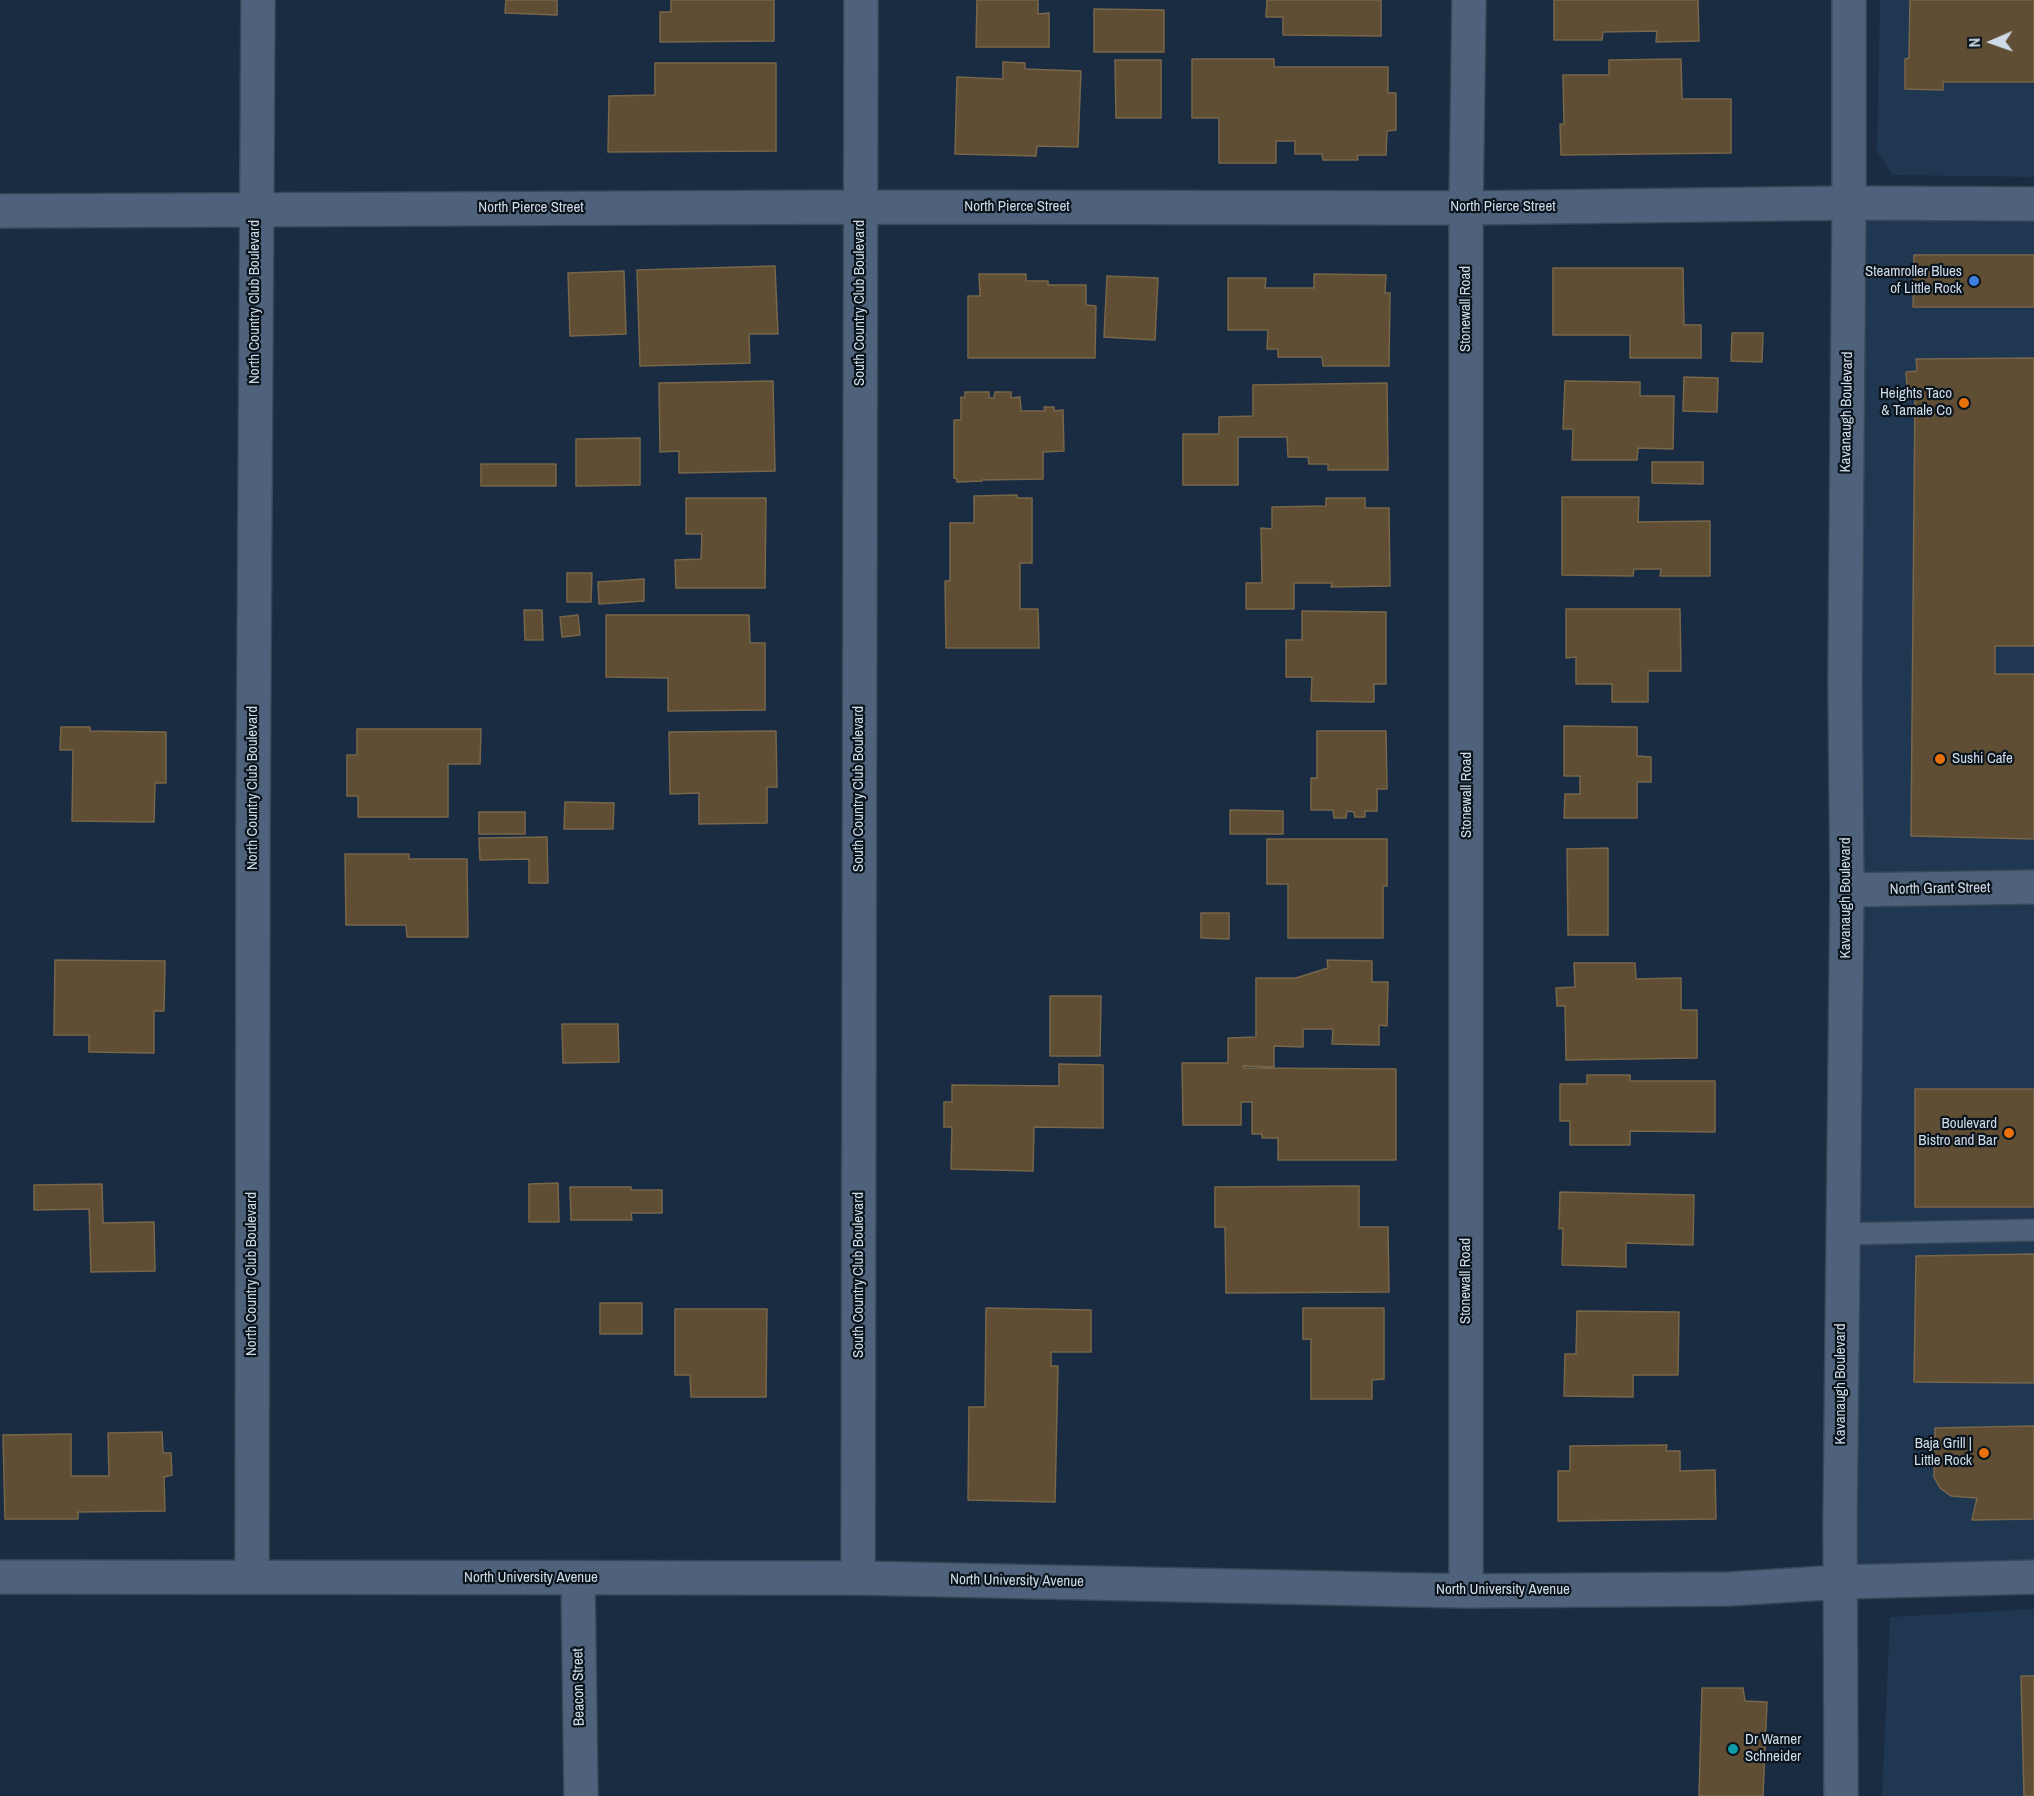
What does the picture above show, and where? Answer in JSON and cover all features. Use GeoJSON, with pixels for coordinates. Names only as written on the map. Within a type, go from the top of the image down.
{"type":"FeatureCollection","features":[{"type":"Feature","properties":{"kind":"street","name":"North Country Club Boulevard"},"geometry":{"type":"LineString","coordinates":[[252,1577],[258,0]]}},
{"type":"Feature","properties":{"kind":"street","name":"South Country Club Boulevard"},"geometry":{"type":"LineString","coordinates":[[858,1578],[861,0]]}},
{"type":"Feature","properties":{"kind":"street","name":"Stonewall Road"},"geometry":{"type":"LineString","coordinates":[[1466,1591],[1466,208],[1469,0]]}},
{"type":"Feature","properties":{"kind":"street","name":"Kavanaugh Boulevard"},"geometry":{"type":"LineString","coordinates":[[1841,1796],[1842,1234],[1847,890],[1845,680],[1849,0]]}},
{"type":"Feature","properties":{"kind":"street","name":"North Pierce Street"},"geometry":{"type":"LineString","coordinates":[[0,211],[860,207],[1466,208],[1849,203],[2034,204]]}},
{"type":"Feature","properties":{"kind":"street","name":"North Grant Street"},"geometry":{"type":"LineString","coordinates":[[1847,890],[2034,887]]}},
{"type":"Feature","properties":{"kind":"street","name":"North University Avenue"},"geometry":{"type":"LineString","coordinates":[[0,1577],[858,1578],[1466,1591],[1729,1589],[1841,1581],[2034,1576]]}},
{"type":"Feature","properties":{"kind":"street","name":"Beacon Street"},"geometry":{"type":"LineString","coordinates":[[578,1579],[581,1796]]}},
{"type":"Feature","properties":{"kind":"lane"},"geometry":{"type":"LineString","coordinates":[[1842,1234],[2034,1230]]}},
{"type":"Feature","properties":{"kind":"shaded area"},"geometry":{"type":"Polygon","coordinates":[[[1880,0],[2034,0],[2034,177],[1893,175],[1877,152],[1880,0]]]}},
{"type":"Feature","properties":{"kind":"shaded area"},"geometry":{"type":"Polygon","coordinates":[[[1849,203],[2034,204],[2034,1577],[1841,1582],[1849,203]]]}},
{"type":"Feature","properties":{"kind":"shaded area"},"geometry":{"type":"Polygon","coordinates":[[[2034,1609],[2034,1796],[1882,1796],[1890,1617],[2034,1609]]]}},
{"type":"Feature","properties":{"kind":"building"},"geometry":{"type":"Polygon","coordinates":[[[506,0],[557,0],[557,15],[505,13],[506,0]]]}},
{"type":"Feature","properties":{"kind":"building"},"geometry":{"type":"Polygon","coordinates":[[[671,0],[774,0],[774,41],[660,42],[660,12],[671,12],[671,0]]]}},
{"type":"Feature","properties":{"kind":"building"},"geometry":{"type":"Polygon","coordinates":[[[977,0],[1038,0],[1038,14],[1049,13],[1049,47],[976,47],[977,0]]]}},
{"type":"Feature","properties":{"kind":"building"},"geometry":{"type":"Polygon","coordinates":[[[1267,0],[1381,0],[1381,36],[1283,35],[1283,17],[1266,17],[1267,0]]]}},
{"type":"Feature","properties":{"kind":"building"},"geometry":{"type":"Polygon","coordinates":[[[1554,0],[1698,0],[1699,41],[1656,42],[1657,31],[1603,32],[1602,40],[1554,40],[1554,0]]]}},
{"type":"Feature","properties":{"kind":"building"},"geometry":{"type":"Polygon","coordinates":[[[1910,0],[2034,0],[2034,82],[1943,82],[1943,90],[1905,89],[1905,59],[1909,58],[1910,0]]]}},
{"type":"Feature","properties":{"kind":"building"},"geometry":{"type":"Polygon","coordinates":[[[1094,9],[1164,10],[1164,52],[1094,52],[1094,9]]]}},
{"type":"Feature","properties":{"kind":"building"},"geometry":{"type":"Polygon","coordinates":[[[1192,59],[1274,59],[1274,67],[1388,67],[1388,93],[1396,93],[1396,130],[1387,131],[1386,155],[1357,155],[1358,160],[1323,160],[1322,154],[1295,154],[1295,141],[1276,141],[1276,163],[1219,163],[1219,118],[1192,118],[1192,59]]]}},
{"type":"Feature","properties":{"kind":"building"},"geometry":{"type":"Polygon","coordinates":[[[1681,59],[1682,99],[1731,99],[1731,153],[1561,155],[1560,124],[1564,124],[1563,75],[1609,75],[1609,60],[1681,59]]]}},
{"type":"Feature","properties":{"kind":"building"},"geometry":{"type":"Polygon","coordinates":[[[1115,60],[1161,60],[1161,118],[1116,118],[1115,60]]]}},
{"type":"Feature","properties":{"kind":"building"},"geometry":{"type":"Polygon","coordinates":[[[1003,62],[1025,63],[1025,69],[1081,71],[1078,147],[1037,146],[1036,156],[955,154],[957,77],[1003,79],[1003,62]]]}},
{"type":"Feature","properties":{"kind":"building"},"geometry":{"type":"Polygon","coordinates":[[[655,63],[776,63],[776,151],[608,152],[609,96],[655,95],[655,63]]]}},
{"type":"Feature","properties":{"kind":"building","name":"Steamroller Blues of Little Rock"},"geometry":{"type":"Polygon","coordinates":[[[1914,255],[2034,255],[2034,307],[1913,307],[1914,255]]]}},
{"type":"Feature","properties":{"kind":"building"},"geometry":{"type":"Polygon","coordinates":[[[775,266],[778,334],[749,334],[750,363],[640,366],[637,270],[775,266]]]}},
{"type":"Feature","properties":{"kind":"building"},"geometry":{"type":"Polygon","coordinates":[[[1553,268],[1683,268],[1684,325],[1701,325],[1701,358],[1630,358],[1630,335],[1553,335],[1553,268]]]}},
{"type":"Feature","properties":{"kind":"building"},"geometry":{"type":"Polygon","coordinates":[[[624,271],[626,334],[570,336],[568,273],[624,271]]]}},
{"type":"Feature","properties":{"kind":"building"},"geometry":{"type":"Polygon","coordinates":[[[979,274],[1026,274],[1026,281],[1048,281],[1048,285],[1086,285],[1086,305],[1096,306],[1095,358],[968,358],[968,296],[980,296],[979,274]]]}},
{"type":"Feature","properties":{"kind":"building"},"geometry":{"type":"Polygon","coordinates":[[[1314,274],[1386,275],[1385,293],[1390,293],[1389,366],[1323,366],[1322,357],[1278,357],[1278,349],[1267,349],[1268,330],[1228,330],[1228,278],[1266,278],[1265,288],[1314,288],[1314,274]]]}},
{"type":"Feature","properties":{"kind":"building"},"geometry":{"type":"Polygon","coordinates":[[[1107,276],[1158,278],[1155,340],[1104,337],[1107,276]]]}},
{"type":"Feature","properties":{"kind":"building"},"geometry":{"type":"Polygon","coordinates":[[[1732,333],[1763,333],[1762,362],[1731,361],[1732,333]]]}},
{"type":"Feature","properties":{"kind":"building"},"geometry":{"type":"Polygon","coordinates":[[[2034,358],[2034,646],[1995,646],[1995,674],[2034,674],[2034,839],[1911,836],[1915,388],[1907,388],[1906,372],[1917,371],[1916,359],[2034,358]]]}},
{"type":"Feature","properties":{"kind":"building"},"geometry":{"type":"Polygon","coordinates":[[[1684,377],[1718,378],[1717,412],[1683,411],[1684,377]]]}},
{"type":"Feature","properties":{"kind":"building"},"geometry":{"type":"Polygon","coordinates":[[[773,381],[775,471],[679,473],[679,451],[660,452],[659,383],[773,381]]]}},
{"type":"Feature","properties":{"kind":"building"},"geometry":{"type":"Polygon","coordinates":[[[1565,381],[1640,382],[1640,396],[1674,396],[1673,449],[1638,448],[1637,460],[1572,460],[1573,429],[1563,429],[1565,381]]]}},
{"type":"Feature","properties":{"kind":"building"},"geometry":{"type":"Polygon","coordinates":[[[1387,383],[1388,470],[1328,470],[1328,464],[1309,464],[1308,457],[1288,457],[1287,437],[1238,437],[1238,485],[1183,485],[1183,434],[1219,434],[1219,417],[1253,416],[1253,385],[1387,383]]]}},
{"type":"Feature","properties":{"kind":"building"},"geometry":{"type":"Polygon","coordinates":[[[965,392],[989,392],[989,398],[994,398],[995,392],[1011,392],[1011,398],[1020,397],[1021,411],[1045,411],[1044,407],[1054,407],[1054,411],[1063,410],[1064,451],[1043,452],[1043,479],[957,482],[954,478],[954,420],[961,420],[961,397],[965,398],[965,392]]]}},
{"type":"Feature","properties":{"kind":"building"},"geometry":{"type":"Polygon","coordinates":[[[640,438],[640,485],[576,486],[576,439],[640,438]]]}},
{"type":"Feature","properties":{"kind":"building"},"geometry":{"type":"Polygon","coordinates":[[[1652,462],[1703,462],[1703,484],[1652,483],[1652,462]]]}},
{"type":"Feature","properties":{"kind":"building"},"geometry":{"type":"Polygon","coordinates":[[[481,464],[556,464],[556,486],[481,486],[481,464]]]}},
{"type":"Feature","properties":{"kind":"building"},"geometry":{"type":"Polygon","coordinates":[[[1017,495],[1017,498],[1032,498],[1032,563],[1020,563],[1020,609],[1038,609],[1039,648],[946,648],[945,581],[950,581],[950,523],[974,523],[974,496],[1017,495]]]}},
{"type":"Feature","properties":{"kind":"building"},"geometry":{"type":"Polygon","coordinates":[[[1562,497],[1639,497],[1638,522],[1710,521],[1710,576],[1660,576],[1661,569],[1634,569],[1633,576],[1562,575],[1562,497]]]}},
{"type":"Feature","properties":{"kind":"building"},"geometry":{"type":"Polygon","coordinates":[[[686,498],[766,498],[765,588],[676,588],[675,560],[701,559],[702,534],[686,534],[686,498]]]}},
{"type":"Feature","properties":{"kind":"building"},"geometry":{"type":"Polygon","coordinates":[[[1326,498],[1365,498],[1365,508],[1389,508],[1390,586],[1331,587],[1332,583],[1294,583],[1294,609],[1246,609],[1246,583],[1262,583],[1261,528],[1272,529],[1272,507],[1326,506],[1326,498]]]}},
{"type":"Feature","properties":{"kind":"building"},"geometry":{"type":"Polygon","coordinates":[[[567,573],[592,573],[591,602],[567,602],[567,573]]]}},
{"type":"Feature","properties":{"kind":"building"},"geometry":{"type":"Polygon","coordinates":[[[644,579],[644,601],[599,604],[598,582],[644,579]]]}},
{"type":"Feature","properties":{"kind":"building"},"geometry":{"type":"Polygon","coordinates":[[[1566,609],[1680,609],[1681,671],[1648,671],[1648,702],[1612,702],[1612,684],[1576,684],[1576,657],[1566,658],[1566,609]]]}},
{"type":"Feature","properties":{"kind":"building"},"geometry":{"type":"Polygon","coordinates":[[[524,610],[542,610],[543,640],[525,640],[524,610]]]}},
{"type":"Feature","properties":{"kind":"building"},"geometry":{"type":"Polygon","coordinates":[[[1302,611],[1386,612],[1386,684],[1374,684],[1374,702],[1311,701],[1312,677],[1286,677],[1286,640],[1302,640],[1302,611]]]}},
{"type":"Feature","properties":{"kind":"building"},"geometry":{"type":"Polygon","coordinates":[[[578,615],[580,635],[562,637],[560,617],[578,615]]]}},
{"type":"Feature","properties":{"kind":"building"},"geometry":{"type":"Polygon","coordinates":[[[606,615],[749,615],[750,643],[765,643],[765,710],[668,711],[668,678],[606,677],[606,615]]]}},
{"type":"Feature","properties":{"kind":"building"},"geometry":{"type":"Polygon","coordinates":[[[1564,726],[1637,727],[1637,756],[1651,757],[1651,782],[1637,782],[1637,818],[1564,818],[1565,794],[1580,794],[1580,776],[1564,776],[1564,726]]]}},
{"type":"Feature","properties":{"kind":"building"},"geometry":{"type":"Polygon","coordinates":[[[61,727],[90,727],[90,731],[166,732],[166,783],[155,783],[154,822],[72,821],[73,750],[60,750],[61,727]]]}},
{"type":"Feature","properties":{"kind":"building"},"geometry":{"type":"Polygon","coordinates":[[[357,729],[481,729],[480,764],[448,764],[448,817],[358,817],[358,796],[347,796],[347,755],[357,755],[357,729]]]}},
{"type":"Feature","properties":{"kind":"building"},"geometry":{"type":"Polygon","coordinates":[[[776,731],[777,787],[767,787],[767,823],[699,824],[699,793],[670,794],[669,732],[776,731]]]}},
{"type":"Feature","properties":{"kind":"building"},"geometry":{"type":"Polygon","coordinates":[[[1317,731],[1386,731],[1387,789],[1377,789],[1377,811],[1365,811],[1365,817],[1355,817],[1354,812],[1347,811],[1346,818],[1334,818],[1333,810],[1311,810],[1311,778],[1317,778],[1317,731]]]}},
{"type":"Feature","properties":{"kind":"building"},"geometry":{"type":"Polygon","coordinates":[[[565,802],[614,803],[613,829],[564,829],[565,802]]]}},
{"type":"Feature","properties":{"kind":"building"},"geometry":{"type":"Polygon","coordinates":[[[1230,810],[1283,811],[1283,834],[1230,834],[1230,810]]]}},
{"type":"Feature","properties":{"kind":"building"},"geometry":{"type":"Polygon","coordinates":[[[479,812],[525,812],[525,834],[479,834],[479,812]]]}},
{"type":"Feature","properties":{"kind":"building"},"geometry":{"type":"Polygon","coordinates":[[[547,837],[548,883],[529,883],[529,859],[480,860],[479,838],[547,837]]]}},
{"type":"Feature","properties":{"kind":"building"},"geometry":{"type":"Polygon","coordinates":[[[1267,839],[1387,839],[1387,886],[1383,886],[1383,938],[1288,938],[1288,884],[1267,884],[1267,839]]]}},
{"type":"Feature","properties":{"kind":"building"},"geometry":{"type":"Polygon","coordinates":[[[1608,848],[1608,935],[1568,935],[1567,849],[1608,848]]]}},
{"type":"Feature","properties":{"kind":"building"},"geometry":{"type":"Polygon","coordinates":[[[345,854],[409,854],[409,859],[467,859],[468,937],[407,937],[406,925],[346,925],[345,854]]]}},
{"type":"Feature","properties":{"kind":"building"},"geometry":{"type":"Polygon","coordinates":[[[1201,913],[1229,913],[1229,939],[1201,938],[1201,913]]]}},
{"type":"Feature","properties":{"kind":"building"},"geometry":{"type":"Polygon","coordinates":[[[55,960],[165,961],[164,1011],[154,1011],[154,1053],[89,1052],[89,1035],[54,1035],[55,960]]]}},
{"type":"Feature","properties":{"kind":"building"},"geometry":{"type":"Polygon","coordinates":[[[1327,960],[1372,961],[1372,982],[1388,982],[1387,1026],[1379,1025],[1379,1045],[1332,1044],[1333,1029],[1303,1029],[1303,1047],[1274,1046],[1274,1067],[1243,1066],[1244,1068],[1396,1069],[1396,1160],[1278,1160],[1278,1138],[1262,1138],[1262,1134],[1252,1134],[1252,1102],[1241,1102],[1241,1125],[1183,1125],[1182,1063],[1228,1063],[1228,1038],[1256,1037],[1256,978],[1296,978],[1328,968],[1327,960]]]}},
{"type":"Feature","properties":{"kind":"building"},"geometry":{"type":"Polygon","coordinates":[[[1574,963],[1635,963],[1636,979],[1681,978],[1681,1010],[1697,1010],[1697,1058],[1566,1060],[1565,1006],[1557,1006],[1556,988],[1575,987],[1574,963]]]}},
{"type":"Feature","properties":{"kind":"building"},"geometry":{"type":"Polygon","coordinates":[[[1050,996],[1101,996],[1100,1056],[1050,1056],[1050,996]]]}},
{"type":"Feature","properties":{"kind":"building"},"geometry":{"type":"Polygon","coordinates":[[[562,1024],[618,1024],[619,1062],[563,1063],[562,1024]]]}},
{"type":"Feature","properties":{"kind":"building"},"geometry":{"type":"Polygon","coordinates":[[[1059,1064],[1103,1065],[1103,1128],[1034,1127],[1033,1171],[951,1169],[952,1127],[944,1127],[944,1102],[952,1102],[952,1085],[1059,1086],[1059,1064]]]}},
{"type":"Feature","properties":{"kind":"building"},"geometry":{"type":"Polygon","coordinates":[[[1587,1075],[1630,1075],[1630,1081],[1715,1081],[1715,1132],[1630,1131],[1630,1145],[1570,1145],[1570,1121],[1560,1121],[1560,1084],[1587,1084],[1587,1075]]]}},
{"type":"Feature","properties":{"kind":"building"},"geometry":{"type":"Polygon","coordinates":[[[1915,1089],[2034,1089],[2034,1207],[1915,1207],[1915,1089]]]}},
{"type":"Feature","properties":{"kind":"building"},"geometry":{"type":"Polygon","coordinates":[[[558,1183],[559,1222],[529,1222],[529,1184],[558,1183]]]}},
{"type":"Feature","properties":{"kind":"building"},"geometry":{"type":"Polygon","coordinates":[[[102,1184],[103,1223],[154,1222],[155,1271],[91,1272],[89,1209],[34,1210],[34,1185],[102,1184]]]}},
{"type":"Feature","properties":{"kind":"building"},"geometry":{"type":"Polygon","coordinates":[[[1359,1186],[1359,1227],[1388,1227],[1389,1292],[1226,1293],[1225,1227],[1215,1227],[1215,1187],[1359,1186]]]}},
{"type":"Feature","properties":{"kind":"building"},"geometry":{"type":"Polygon","coordinates":[[[570,1187],[631,1187],[631,1190],[662,1190],[662,1213],[631,1213],[632,1220],[571,1220],[570,1187]]]}},
{"type":"Feature","properties":{"kind":"building"},"geometry":{"type":"Polygon","coordinates":[[[1560,1192],[1694,1195],[1693,1245],[1626,1243],[1626,1267],[1562,1265],[1563,1228],[1559,1229],[1560,1192]]]}},
{"type":"Feature","properties":{"kind":"building"},"geometry":{"type":"Polygon","coordinates":[[[2034,1254],[2034,1383],[1914,1382],[1916,1256],[2034,1254]]]}},
{"type":"Feature","properties":{"kind":"building"},"geometry":{"type":"Polygon","coordinates":[[[600,1303],[642,1303],[642,1334],[600,1334],[600,1303]]]}},
{"type":"Feature","properties":{"kind":"building"},"geometry":{"type":"Polygon","coordinates":[[[986,1308],[1091,1310],[1091,1352],[1051,1352],[1051,1366],[1058,1366],[1055,1502],[968,1500],[969,1407],[985,1407],[986,1308]]]}},
{"type":"Feature","properties":{"kind":"building"},"geometry":{"type":"Polygon","coordinates":[[[1303,1308],[1384,1308],[1384,1379],[1372,1380],[1372,1399],[1311,1399],[1311,1339],[1303,1339],[1303,1308]]]}},
{"type":"Feature","properties":{"kind":"building"},"geometry":{"type":"Polygon","coordinates":[[[675,1309],[767,1309],[766,1397],[691,1397],[690,1375],[675,1375],[675,1309]]]}},
{"type":"Feature","properties":{"kind":"building"},"geometry":{"type":"Polygon","coordinates":[[[1577,1311],[1679,1312],[1678,1375],[1633,1375],[1633,1397],[1564,1396],[1565,1354],[1576,1354],[1577,1311]]]}},
{"type":"Feature","properties":{"kind":"building","name":"Baja Grill | Little Rock"},"geometry":{"type":"Polygon","coordinates":[[[2034,1426],[2034,1519],[1972,1520],[1977,1498],[1951,1496],[1940,1488],[1934,1477],[1935,1428],[2034,1426]]]}},
{"type":"Feature","properties":{"kind":"building"},"geometry":{"type":"Polygon","coordinates":[[[162,1432],[163,1453],[171,1453],[172,1475],[164,1477],[165,1511],[78,1512],[78,1519],[5,1519],[3,1435],[71,1434],[71,1476],[109,1476],[108,1433],[162,1432]]]}},
{"type":"Feature","properties":{"kind":"building"},"geometry":{"type":"Polygon","coordinates":[[[1667,1445],[1666,1451],[1680,1451],[1680,1471],[1715,1470],[1716,1519],[1558,1521],[1558,1471],[1570,1471],[1570,1446],[1667,1445]]]}},
{"type":"Feature","properties":{"kind":"building"},"geometry":{"type":"Polygon","coordinates":[[[2021,1676],[2034,1676],[2034,1796],[2024,1796],[2021,1676]]]}},
{"type":"Feature","properties":{"kind":"building","name":"Dr Warner Schneider"},"geometry":{"type":"Polygon","coordinates":[[[1702,1688],[1743,1688],[1745,1701],[1767,1702],[1763,1796],[1699,1796],[1702,1688]]]}},
{"type":"Feature","properties":{"kind":"place","name":"Steamroller Blues of Little Rock"},"geometry":{"type":"Point","coordinates":[1974,281]}},
{"type":"Feature","properties":{"kind":"place","name":"Heights Taco & Tamale Co"},"geometry":{"type":"Point","coordinates":[1964,403]}},
{"type":"Feature","properties":{"kind":"place","name":"Sushi Cafe"},"geometry":{"type":"Point","coordinates":[1940,759]}},
{"type":"Feature","properties":{"kind":"place","name":"Boulevard Bistro and Bar"},"geometry":{"type":"Point","coordinates":[2009,1133]}},
{"type":"Feature","properties":{"kind":"place","name":"Baja Grill | Little Rock"},"geometry":{"type":"Point","coordinates":[1984,1453]}},
{"type":"Feature","properties":{"kind":"place","name":"Dr Warner Schneider"},"geometry":{"type":"Point","coordinates":[1733,1749]}}]}
